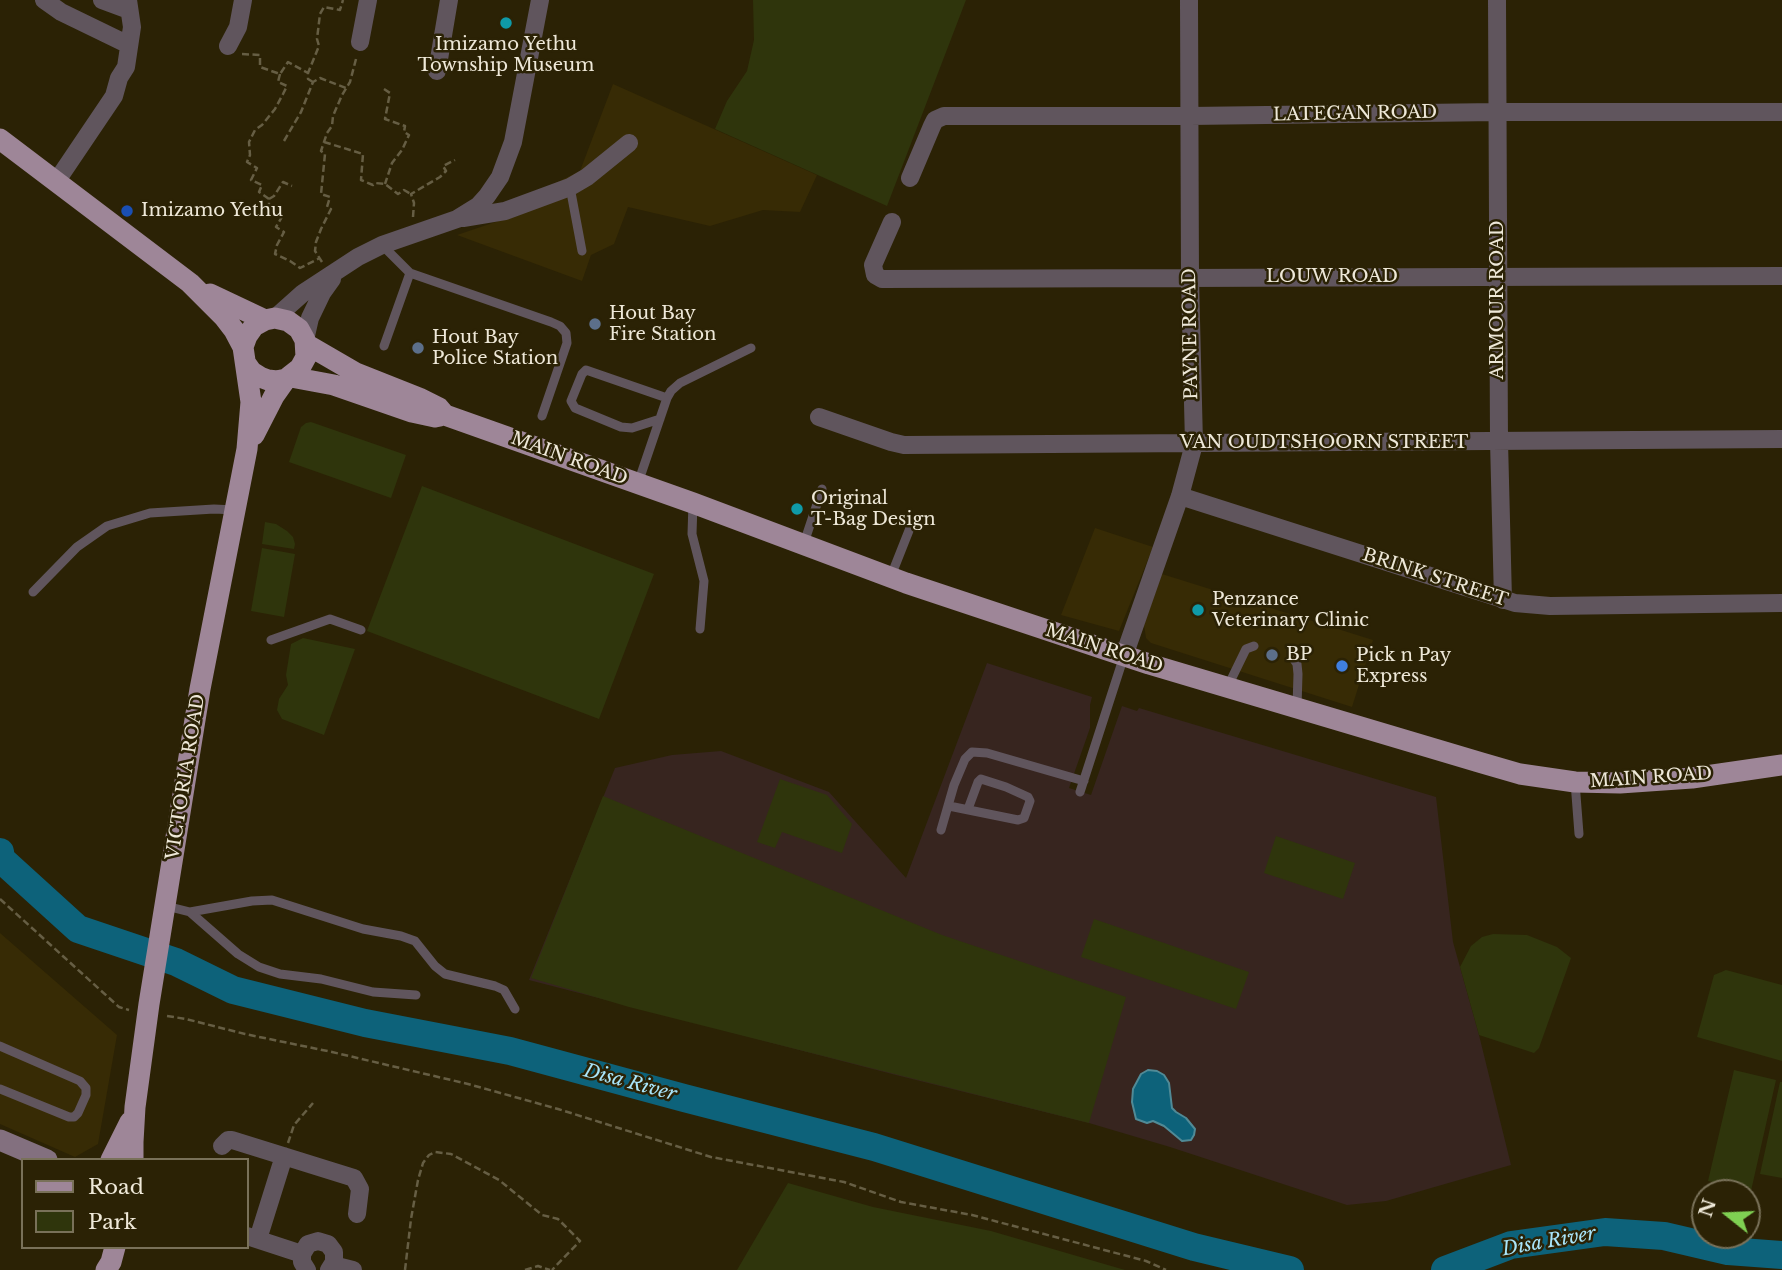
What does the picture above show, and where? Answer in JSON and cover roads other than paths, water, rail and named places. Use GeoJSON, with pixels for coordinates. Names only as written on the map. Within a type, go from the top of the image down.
{"type":"FeatureCollection","features":[{"type":"Feature","properties":{"kind":"main road"},"geometry":{"type":"LineString","coordinates":[[0,139],[190,283],[234,330],[252,372],[268,380],[288,378]]}},
{"type":"Feature","properties":{"kind":"main road"},"geometry":{"type":"LineString","coordinates":[[190,283],[232,305],[270,319],[288,321],[299,329],[305,342]]}},
{"type":"Feature","properties":{"kind":"main road"},"geometry":{"type":"LineString","coordinates":[[245,356],[247,335],[254,326],[270,319]]}},
{"type":"Feature","properties":{"kind":"main road","name":"VICTORIA ROAD"},"geometry":{"type":"LineString","coordinates":[[247,449],[262,418],[288,378],[300,368],[306,357],[305,342]]}},
{"type":"Feature","properties":{"kind":"main road","name":"MAIN ROAD"},"geometry":{"type":"LineString","coordinates":[[305,342],[356,373],[418,398],[439,408],[445,415],[693,503],[890,577],[1124,656],[1520,774],[1575,782],[1620,783],[1692,778],[1782,765]]}},
{"type":"Feature","properties":{"kind":"main road","name":"VICTORIA ROAD"},"geometry":{"type":"LineString","coordinates":[[133,1158],[135,1107],[149,1009],[200,689],[247,449],[251,402],[245,356]]}},
{"type":"Feature","properties":{"kind":"main road","name":"MAIN ROAD"},"geometry":{"type":"LineString","coordinates":[[288,378],[334,385],[412,412],[435,417],[445,415]]}},
{"type":"Feature","properties":{"kind":"main road","name":"VICTORIA ROAD"},"geometry":{"type":"LineString","coordinates":[[112,1158],[135,1107]]}},
{"type":"Feature","properties":{"kind":"main road"},"geometry":{"type":"LineString","coordinates":[[102,1249],[106,1270]]}},
{"type":"Feature","properties":{"kind":"main road"},"geometry":{"type":"LineString","coordinates":[[106,1270],[114,1249]]}},
{"type":"Feature","properties":{"kind":"street"},"geometry":{"type":"LineString","coordinates":[[44,0],[61,12],[129,45]]}},
{"type":"Feature","properties":{"kind":"street"},"geometry":{"type":"LineString","coordinates":[[56,181],[114,96],[126,67],[132,27],[129,5],[103,0]]}},
{"type":"Feature","properties":{"kind":"street"},"geometry":{"type":"LineString","coordinates":[[228,46],[238,27],[243,0]]}},
{"type":"Feature","properties":{"kind":"street"},"geometry":{"type":"LineString","coordinates":[[360,42],[368,0]]}},
{"type":"Feature","properties":{"kind":"street"},"geometry":{"type":"LineString","coordinates":[[437,71],[449,0]]}},
{"type":"Feature","properties":{"kind":"street"},"geometry":{"type":"LineString","coordinates":[[457,219],[478,206],[500,177],[513,142],[540,0]]}},
{"type":"Feature","properties":{"kind":"street","name":"PAYNE ROAD"},"geometry":{"type":"LineString","coordinates":[[1124,656],[1180,496],[1194,444],[1190,278],[1189,0]]}},
{"type":"Feature","properties":{"kind":"street","name":"ARMOUR ROAD"},"geometry":{"type":"LineString","coordinates":[[1497,0],[1499,441],[1503,600]]}},
{"type":"Feature","properties":{"kind":"street","name":"LATEGAN ROAD"},"geometry":{"type":"LineString","coordinates":[[910,178],[932,125],[935,120],[944,116],[1782,111]]}},
{"type":"Feature","properties":{"kind":"street"},"geometry":{"type":"LineString","coordinates":[[270,319],[303,293],[358,257],[382,245],[457,219],[505,211],[570,187],[587,177],[629,143]]}},
{"type":"Feature","properties":{"kind":"street","name":"LOUW ROAD"},"geometry":{"type":"LineString","coordinates":[[892,222],[873,265],[875,275],[882,279],[1782,276]]}},
{"type":"Feature","properties":{"kind":"street"},"geometry":{"type":"LineString","coordinates":[[305,342],[310,318],[322,293],[336,273]]}},
{"type":"Feature","properties":{"kind":"street","name":"VAN OUDTSHOORN STREET"},"geometry":{"type":"LineString","coordinates":[[819,417],[904,445],[1782,439]]}},
{"type":"Feature","properties":{"kind":"street","name":"BRINK STREET"},"geometry":{"type":"LineString","coordinates":[[1180,496],[1503,600],[1527,605],[1782,603]]}},
{"type":"Feature","properties":{"kind":"street"},"geometry":{"type":"LineString","coordinates":[[222,1146],[232,1139],[354,1178],[360,1189],[357,1214]]}},
{"type":"Feature","properties":{"kind":"street"},"geometry":{"type":"LineString","coordinates":[[0,1140],[40,1158]]}},
{"type":"Feature","properties":{"kind":"street"},"geometry":{"type":"LineString","coordinates":[[284,1156],[252,1238],[304,1262],[308,1244],[323,1242],[334,1252],[331,1267],[353,1270]]}},
{"type":"Feature","properties":{"kind":"lane"},"geometry":{"type":"LineString","coordinates":[[570,187],[582,251]]}},
{"type":"Feature","properties":{"kind":"lane"},"geometry":{"type":"LineString","coordinates":[[382,245],[410,272],[560,326],[566,333],[567,343],[542,415]]}},
{"type":"Feature","properties":{"kind":"lane"},"geometry":{"type":"LineString","coordinates":[[384,346],[410,272]]}},
{"type":"Feature","properties":{"kind":"lane"},"geometry":{"type":"LineString","coordinates":[[638,484],[671,391],[680,383],[751,348]]}},
{"type":"Feature","properties":{"kind":"lane"},"geometry":{"type":"LineString","coordinates":[[660,419],[632,428],[621,427],[575,408],[571,401],[582,373],[586,370],[667,398]]}},
{"type":"Feature","properties":{"kind":"lane"},"geometry":{"type":"LineString","coordinates":[[803,544],[822,489]]}},
{"type":"Feature","properties":{"kind":"lane"},"geometry":{"type":"LineString","coordinates":[[693,503],[692,534],[704,582],[700,629]]}},
{"type":"Feature","properties":{"kind":"lane"},"geometry":{"type":"LineString","coordinates":[[33,592],[77,547],[107,526],[150,513],[235,510]]}},
{"type":"Feature","properties":{"kind":"lane"},"geometry":{"type":"LineString","coordinates":[[890,577],[912,523]]}},
{"type":"Feature","properties":{"kind":"lane"},"geometry":{"type":"LineString","coordinates":[[271,640],[330,619],[362,630]]}},
{"type":"Feature","properties":{"kind":"lane"},"geometry":{"type":"LineString","coordinates":[[1227,688],[1246,649],[1254,646]]}},
{"type":"Feature","properties":{"kind":"lane"},"geometry":{"type":"LineString","coordinates":[[1080,792],[1124,656]]}},
{"type":"Feature","properties":{"kind":"lane"},"geometry":{"type":"LineString","coordinates":[[1293,658],[1298,674],[1297,708]]}},
{"type":"Feature","properties":{"kind":"lane"},"geometry":{"type":"LineString","coordinates":[[941,830],[954,785],[965,759],[972,752],[987,753],[1084,781]]}},
{"type":"Feature","properties":{"kind":"lane"},"geometry":{"type":"LineString","coordinates":[[948,806],[1018,821],[1024,818],[1030,801],[1028,797],[983,779],[978,782],[968,809]]}},
{"type":"Feature","properties":{"kind":"lane"},"geometry":{"type":"LineString","coordinates":[[1575,782],[1579,834]]}},
{"type":"Feature","properties":{"kind":"lane"},"geometry":{"type":"LineString","coordinates":[[165,912],[190,912],[272,900],[363,929],[415,941],[445,974],[504,990],[515,1009]]}},
{"type":"Feature","properties":{"kind":"lane"},"geometry":{"type":"LineString","coordinates":[[190,912],[238,954],[260,967],[280,974],[321,979],[373,992],[416,995]]}},
{"type":"Feature","properties":{"kind":"lane"},"geometry":{"type":"LineString","coordinates":[[0,1045],[80,1081],[86,1088],[86,1096],[78,1113],[69,1117],[0,1089]]}},
{"type":"Feature","properties":{"kind":"water"},"geometry":{"type":"Polygon","coordinates":[[[1148,1070],[1164,1075],[1169,1083],[1172,1108],[1195,1129],[1191,1140],[1182,1141],[1164,1126],[1153,1121],[1147,1123],[1136,1119],[1132,1102],[1133,1089],[1141,1074],[1148,1070]]]}},
{"type":"Feature","properties":{"kind":"waterway","name":"Disa River"},"geometry":{"type":"LineString","coordinates":[[0,852],[1,859],[78,929],[176,962],[233,990],[365,1023],[510,1051],[874,1147],[1194,1247],[1290,1270]]}},
{"type":"Feature","properties":{"kind":"waterway","name":"Disa River"},"geometry":{"type":"LineString","coordinates":[[1445,1270],[1511,1245],[1605,1232],[1664,1236],[1728,1251],[1782,1255]]}},
{"type":"Feature","properties":{"kind":"place","name":"Imizamo Yethu Township Museum"},"geometry":{"type":"Point","coordinates":[506,23]}},
{"type":"Feature","properties":{"kind":"place","name":"Imizamo Yethu"},"geometry":{"type":"Point","coordinates":[127,211]}},
{"type":"Feature","properties":{"kind":"place","name":"Hout Bay Fire Station"},"geometry":{"type":"Point","coordinates":[595,324]}},
{"type":"Feature","properties":{"kind":"place","name":"Hout Bay Police Station"},"geometry":{"type":"Point","coordinates":[418,348]}},
{"type":"Feature","properties":{"kind":"place","name":"Original T-Bag Design"},"geometry":{"type":"Point","coordinates":[797,509]}},
{"type":"Feature","properties":{"kind":"place","name":"Penzance Veterinary Clinic"},"geometry":{"type":"Point","coordinates":[1198,610]}},
{"type":"Feature","properties":{"kind":"place","name":"BP"},"geometry":{"type":"Point","coordinates":[1272,655]}},
{"type":"Feature","properties":{"kind":"place","name":"Pick n Pay Express"},"geometry":{"type":"Point","coordinates":[1342,666]}}]}
